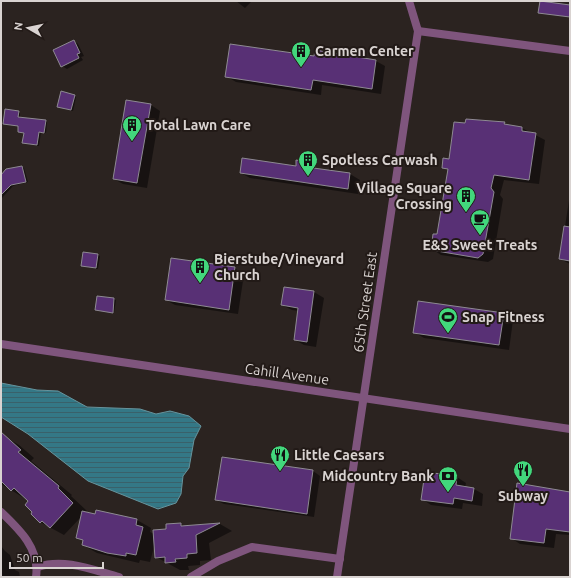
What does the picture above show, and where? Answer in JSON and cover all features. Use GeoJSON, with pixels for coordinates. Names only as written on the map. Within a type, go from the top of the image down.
{"type":"FeatureCollection","features":[{"type":"Feature","properties":{"kind":"street"},"geometry":{"type":"LineString","coordinates":[[409,1],[418,31],[570,51]]}},
{"type":"Feature","properties":{"kind":"street","name":"65th Street East"},"geometry":{"type":"LineString","coordinates":[[337,577],[418,31]]}},
{"type":"Feature","properties":{"kind":"street","name":"Cahill Avenue"},"geometry":{"type":"LineString","coordinates":[[1,344],[570,429]]}},
{"type":"Feature","properties":{"kind":"street"},"geometry":{"type":"LineString","coordinates":[[1,512],[23,534],[35,556],[38,567],[36,577]]}},
{"type":"Feature","properties":{"kind":"street"},"geometry":{"type":"LineString","coordinates":[[191,577],[218,561],[252,547],[340,559]]}},
{"type":"Feature","properties":{"kind":"street"},"geometry":{"type":"LineString","coordinates":[[38,567],[46,564],[64,564],[119,577]]}},
{"type":"Feature","properties":{"kind":"water"},"geometry":{"type":"Polygon","coordinates":[[[1,383],[37,390],[58,391],[87,407],[140,409],[156,414],[170,411],[189,416],[201,426],[194,440],[189,468],[183,476],[181,494],[176,503],[158,509],[88,481],[28,434],[1,417],[1,383]]]}},
{"type":"Feature","properties":{"kind":"building"},"geometry":{"type":"Polygon","coordinates":[[[540,1],[570,5],[570,17],[538,13],[540,1]]]}},
{"type":"Feature","properties":{"kind":"building"},"geometry":{"type":"Polygon","coordinates":[[[74,40],[80,53],[77,54],[79,58],[61,67],[53,50],[74,40]]]}},
{"type":"Feature","properties":{"kind":"building","name":"Carmen Center"},"geometry":{"type":"Polygon","coordinates":[[[230,44],[314,56],[315,50],[376,60],[372,89],[313,80],[311,90],[225,77],[230,44]]]}},
{"type":"Feature","properties":{"kind":"building"},"geometry":{"type":"Polygon","coordinates":[[[61,91],[75,95],[71,110],[57,107],[61,91]]]}},
{"type":"Feature","properties":{"kind":"building","name":"Total Lawn Care"},"geometry":{"type":"Polygon","coordinates":[[[126,100],[151,104],[137,183],[113,179],[126,100]]]}},
{"type":"Feature","properties":{"kind":"building"},"geometry":{"type":"Polygon","coordinates":[[[5,109],[19,111],[18,117],[46,120],[44,133],[39,132],[37,145],[22,143],[24,133],[18,132],[18,126],[3,124],[5,109]]]}},
{"type":"Feature","properties":{"kind":"building"},"geometry":{"type":"Polygon","coordinates":[[[466,119],[505,122],[504,124],[522,127],[522,131],[536,133],[529,180],[494,175],[491,188],[494,192],[483,254],[478,258],[431,250],[433,234],[437,234],[448,169],[442,168],[443,158],[449,159],[454,122],[465,123],[466,119]]]}},
{"type":"Feature","properties":{"kind":"building","name":"Spotless Carwash"},"geometry":{"type":"Polygon","coordinates":[[[242,158],[296,166],[296,160],[307,162],[306,167],[350,173],[348,189],[240,173],[242,158]]]}},
{"type":"Feature","properties":{"kind":"building"},"geometry":{"type":"Polygon","coordinates":[[[22,166],[26,182],[11,185],[1,195],[1,175],[6,169],[22,166]]]}},
{"type":"Feature","properties":{"kind":"building"},"geometry":{"type":"Polygon","coordinates":[[[564,226],[570,227],[570,261],[559,259],[564,226]]]}},
{"type":"Feature","properties":{"kind":"building"},"geometry":{"type":"Polygon","coordinates":[[[83,252],[98,254],[96,268],[81,266],[83,252]]]}},
{"type":"Feature","properties":{"kind":"building","name":"Bierstube/Vineyard Church"},"geometry":{"type":"Polygon","coordinates":[[[171,258],[235,267],[229,310],[165,300],[171,258]]]}},
{"type":"Feature","properties":{"kind":"building"},"geometry":{"type":"Polygon","coordinates":[[[284,287],[314,291],[307,342],[294,340],[298,308],[281,305],[284,287]]]}},
{"type":"Feature","properties":{"kind":"building"},"geometry":{"type":"Polygon","coordinates":[[[97,296],[114,298],[113,313],[95,310],[97,296]]]}},
{"type":"Feature","properties":{"kind":"building"},"geometry":{"type":"Polygon","coordinates":[[[418,301],[504,313],[499,345],[413,333],[418,301]]]}},
{"type":"Feature","properties":{"kind":"building"},"geometry":{"type":"Polygon","coordinates":[[[1,432],[21,450],[18,452],[59,486],[58,488],[73,503],[50,528],[42,521],[40,523],[31,514],[32,512],[25,505],[28,501],[14,488],[11,491],[1,481],[1,432]]]}},
{"type":"Feature","properties":{"kind":"building"},"geometry":{"type":"Polygon","coordinates":[[[222,457],[313,470],[307,514],[215,500],[222,457]]]}},
{"type":"Feature","properties":{"kind":"building","name":"Midcountry Bank"},"geometry":{"type":"Polygon","coordinates":[[[425,472],[457,476],[456,485],[474,488],[472,501],[454,498],[453,504],[421,500],[425,472]]]}},
{"type":"Feature","properties":{"kind":"building"},"geometry":{"type":"Polygon","coordinates":[[[517,483],[570,492],[570,532],[546,529],[544,543],[510,539],[517,483]]]}},
{"type":"Feature","properties":{"kind":"building"},"geometry":{"type":"Polygon","coordinates":[[[96,510],[137,519],[136,525],[143,527],[136,555],[126,553],[126,556],[107,553],[82,545],[83,540],[76,538],[82,511],[95,514],[96,510]]]}},
{"type":"Feature","properties":{"kind":"building"},"geometry":{"type":"Polygon","coordinates":[[[181,523],[181,526],[220,523],[196,535],[197,553],[187,554],[187,558],[175,559],[176,562],[165,563],[165,557],[155,558],[153,530],[166,529],[166,524],[181,523]]]}},
{"type":"Feature","properties":{"kind":"place","name":"Carmen Center"},"geometry":{"type":"Point","coordinates":[301,68]}},
{"type":"Feature","properties":{"kind":"place","name":"Total Lawn Care"},"geometry":{"type":"Point","coordinates":[132,142]}},
{"type":"Feature","properties":{"kind":"place","name":"Spotless Carwash"},"geometry":{"type":"Point","coordinates":[308,177]}},
{"type":"Feature","properties":{"kind":"place","name":"Village Square Crossing"},"geometry":{"type":"Point","coordinates":[466,213]}},
{"type":"Feature","properties":{"kind":"place","name":"E&S Sweet Treats"},"geometry":{"type":"Point","coordinates":[480,236]}},
{"type":"Feature","properties":{"kind":"place","name":"Bierstube/Vineyard Church"},"geometry":{"type":"Point","coordinates":[200,284]}},
{"type":"Feature","properties":{"kind":"place","name":"Snap Fitness"},"geometry":{"type":"Point","coordinates":[448,334]}},
{"type":"Feature","properties":{"kind":"place","name":"Little Caesars"},"geometry":{"type":"Point","coordinates":[280,472]}},
{"type":"Feature","properties":{"kind":"place","name":"Subway"},"geometry":{"type":"Point","coordinates":[523,487]}},
{"type":"Feature","properties":{"kind":"place","name":"Midcountry Bank"},"geometry":{"type":"Point","coordinates":[448,493]}}]}
